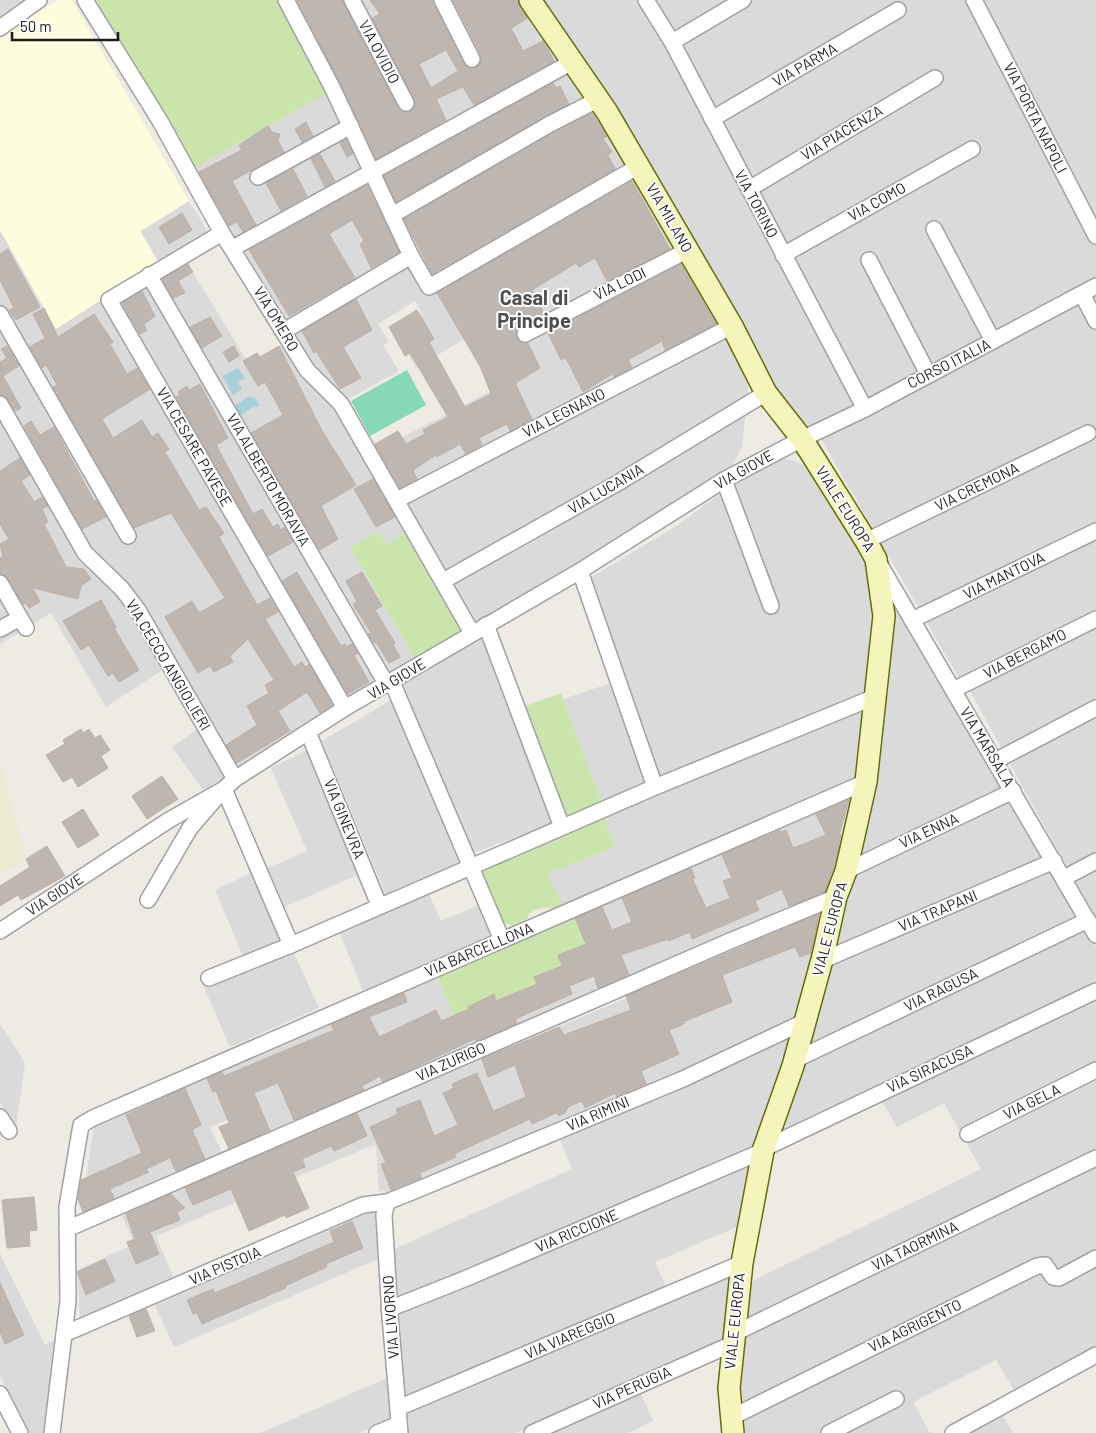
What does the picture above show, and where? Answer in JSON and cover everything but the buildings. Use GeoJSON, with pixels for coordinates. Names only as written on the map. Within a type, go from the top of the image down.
{"type":"FeatureCollection","features":[{"type":"Feature","properties":{"kind":"street"},"geometry":{"type":"LineString","coordinates":[[0,28],[39,0]]}},
{"type":"Feature","properties":{"kind":"street","name":"VIA OMERO"},"geometry":{"type":"LineString","coordinates":[[85,0],[160,121],[222,233],[307,370],[341,404],[472,633]]}},
{"type":"Feature","properties":{"kind":"street"},"geometry":{"type":"LineString","coordinates":[[286,0],[394,214],[411,256],[429,287],[639,166]]}},
{"type":"Feature","properties":{"kind":"street","name":"VIA OVIDIO"},"geometry":{"type":"LineString","coordinates":[[352,0],[406,103]]}},
{"type":"Feature","properties":{"kind":"street"},"geometry":{"type":"LineString","coordinates":[[442,0],[472,59]]}},
{"type":"Feature","properties":{"kind":"street","name":"VIA MILANO"},"geometry":{"type":"LineString","coordinates":[[530,0],[598,100],[639,166],[732,326],[766,393],[802,439]]}},
{"type":"Feature","properties":{"kind":"street","name":"VIA TORINO"},"geometry":{"type":"LineString","coordinates":[[646,0],[672,42],[865,410]]}},
{"type":"Feature","properties":{"kind":"street"},"geometry":{"type":"LineString","coordinates":[[672,42],[743,0]]}},
{"type":"Feature","properties":{"kind":"street","name":"VIA PORTA NAPOLI"},"geometry":{"type":"LineString","coordinates":[[974,0],[1096,236]]}},
{"type":"Feature","properties":{"kind":"street","name":"VIA PARMA"},"geometry":{"type":"LineString","coordinates":[[712,119],[898,10]]}},
{"type":"Feature","properties":{"kind":"street"},"geometry":{"type":"LineString","coordinates":[[233,248],[572,62]]}},
{"type":"Feature","properties":{"kind":"street","name":"VIA PIACENZA"},"geometry":{"type":"LineString","coordinates":[[749,189],[935,78]]}},
{"type":"Feature","properties":{"kind":"street"},"geometry":{"type":"LineString","coordinates":[[394,214],[543,129],[598,100]]}},
{"type":"Feature","properties":{"kind":"street"},"geometry":{"type":"LineString","coordinates":[[258,178],[351,126]]}},
{"type":"Feature","properties":{"kind":"street","name":"VIA COMO"},"geometry":{"type":"LineString","coordinates":[[783,255],[972,149]]}},
{"type":"Feature","properties":{"kind":"street"},"geometry":{"type":"LineString","coordinates":[[934,229],[993,341]]}},
{"type":"Feature","properties":{"kind":"street","name":"VIA CESARE PAVESE"},"geometry":{"type":"LineString","coordinates":[[222,233],[108,300],[345,708]]}},
{"type":"Feature","properties":{"kind":"street","name":"VIA LODI"},"geometry":{"type":"LineString","coordinates":[[525,334],[688,250]]}},
{"type":"Feature","properties":{"kind":"street"},"geometry":{"type":"LineString","coordinates":[[284,332],[411,256]]}},
{"type":"Feature","properties":{"kind":"street"},"geometry":{"type":"LineString","coordinates":[[869,260],[928,374]]}},
{"type":"Feature","properties":{"kind":"street","name":"VIA ALBERTO MORAVIA"},"geometry":{"type":"LineString","coordinates":[[149,275],[390,684],[471,865],[502,940]]}},
{"type":"Feature","properties":{"kind":"street","name":"CORSO ITALIA"},"geometry":{"type":"LineString","coordinates":[[802,439],[865,410],[928,374],[1096,286]]}},
{"type":"Feature","properties":{"kind":"street"},"geometry":{"type":"LineString","coordinates":[[1082,294],[1096,321]]}},
{"type":"Feature","properties":{"kind":"street"},"geometry":{"type":"LineString","coordinates":[[0,314],[128,536]]}},
{"type":"Feature","properties":{"kind":"street","name":"VIA LEGNANO"},"geometry":{"type":"LineString","coordinates":[[397,500],[732,326]]}},
{"type":"Feature","properties":{"kind":"street","name":"VIA LUCANIA"},"geometry":{"type":"LineString","coordinates":[[443,581],[616,484],[766,393]]}},
{"type":"Feature","properties":{"kind":"street","name":"VIA CECCO ANGIOLIERI"},"geometry":{"type":"LineString","coordinates":[[0,404],[85,553],[122,589],[138,610],[229,784]]}},
{"type":"Feature","properties":{"kind":"street","name":"VIA CREMONA"},"geometry":{"type":"LineString","coordinates":[[871,550],[1088,433]]}},
{"type":"Feature","properties":{"kind":"street","name":"VIA GIOVE"},"geometry":{"type":"LineString","coordinates":[[0,932],[169,820],[229,784],[345,708],[390,684],[472,633],[580,571],[724,480],[802,439]]}},
{"type":"Feature","properties":{"kind":"street","name":"VIALE EUROPA"},"geometry":{"type":"LineString","coordinates":[[730,1428],[729,1388],[732,1339],[742,1263],[764,1150],[795,1060],[806,1021],[836,897],[846,871],[866,782],[877,696],[884,616],[871,550],[802,439]]}},
{"type":"Feature","properties":{"kind":"street"},"geometry":{"type":"LineString","coordinates":[[724,480],[771,606]]}},
{"type":"Feature","properties":{"kind":"street","name":"VIA MANTOVA"},"geometry":{"type":"LineString","coordinates":[[912,620],[1096,531]]}},
{"type":"Feature","properties":{"kind":"street","name":"VIA MARSALA"},"geometry":{"type":"LineString","coordinates":[[871,550],[1096,935]]}},
{"type":"Feature","properties":{"kind":"street"},"geometry":{"type":"LineString","coordinates":[[580,571],[655,787]]}},
{"type":"Feature","properties":{"kind":"street"},"geometry":{"type":"LineString","coordinates":[[0,583],[23,623],[0,629]]}},
{"type":"Feature","properties":{"kind":"street","name":"VIA BERGAMO"},"geometry":{"type":"LineString","coordinates":[[953,690],[1096,619]]}},
{"type":"Feature","properties":{"kind":"street"},"geometry":{"type":"LineString","coordinates":[[486,625],[562,826]]}},
{"type":"Feature","properties":{"kind":"street"},"geometry":{"type":"LineString","coordinates":[[209,978],[562,826],[877,696]]}},
{"type":"Feature","properties":{"kind":"street"},"geometry":{"type":"LineString","coordinates":[[995,761],[1096,708]]}},
{"type":"Feature","properties":{"kind":"street","name":"VIA GINEVRA"},"geometry":{"type":"LineString","coordinates":[[308,732],[379,905]]}},
{"type":"Feature","properties":{"kind":"street","name":"VIA BARCELLONA"},"geometry":{"type":"LineString","coordinates":[[67,1229],[67,1207],[81,1125],[93,1118],[866,782]]}},
{"type":"Feature","properties":{"kind":"street"},"geometry":{"type":"LineString","coordinates":[[148,900],[190,828],[229,784],[291,944]]}},
{"type":"Feature","properties":{"kind":"street","name":"VIA ENNA"},"geometry":{"type":"LineString","coordinates":[[846,871],[1013,791]]}},
{"type":"Feature","properties":{"kind":"street","name":"VIA TRAPANI"},"geometry":{"type":"LineString","coordinates":[[821,961],[1054,861]]}},
{"type":"Feature","properties":{"kind":"street"},"geometry":{"type":"LineString","coordinates":[[1064,878],[1096,861]]}},
{"type":"Feature","properties":{"kind":"street","name":"VIA ZURIGO"},"geometry":{"type":"LineString","coordinates":[[67,1229],[712,948],[836,897]]}},
{"type":"Feature","properties":{"kind":"street","name":"VIA RAGUSA"},"geometry":{"type":"LineString","coordinates":[[795,1060],[1088,920]]}},
{"type":"Feature","properties":{"kind":"street","name":"VIA SIRACUSA"},"geometry":{"type":"LineString","coordinates":[[764,1150],[1096,990]]}},
{"type":"Feature","properties":{"kind":"street","name":"VIA RIMINI"},"geometry":{"type":"LineString","coordinates":[[387,1202],[683,1079],[806,1021]]}},
{"type":"Feature","properties":{"kind":"street","name":"VIA GELA"},"geometry":{"type":"LineString","coordinates":[[968,1134],[1096,1070]]}},
{"type":"Feature","properties":{"kind":"street"},"geometry":{"type":"LineString","coordinates":[[0,1117],[9,1131]]}},
{"type":"Feature","properties":{"kind":"street","name":"VIA RICCIONE"},"geometry":{"type":"LineString","coordinates":[[389,1309],[467,1278],[764,1150]]}},
{"type":"Feature","properties":{"kind":"street","name":"VIA TAORMINA"},"geometry":{"type":"LineString","coordinates":[[732,1339],[1096,1158]]}},
{"type":"Feature","properties":{"kind":"street","name":"VIA LIVORNO"},"geometry":{"type":"LineString","coordinates":[[387,1202],[384,1215],[389,1309],[399,1422]]}},
{"type":"Feature","properties":{"kind":"street","name":"VIA PISTOIA"},"geometry":{"type":"LineString","coordinates":[[64,1334],[363,1206],[387,1202]]}},
{"type":"Feature","properties":{"kind":"street"},"geometry":{"type":"LineString","coordinates":[[52,1433],[68,1301],[67,1229]]}},
{"type":"Feature","properties":{"kind":"street","name":"VIA AGRIGENTO"},"geometry":{"type":"LineString","coordinates":[[730,1428],[1037,1266],[1045,1265],[1053,1277],[1059,1278],[1096,1258]]}},
{"type":"Feature","properties":{"kind":"street","name":"VIA VIAREGGIO"},"geometry":{"type":"LineString","coordinates":[[376,1433],[742,1263]]}},
{"type":"Feature","properties":{"kind":"street","name":"VIA PERUGIA"},"geometry":{"type":"LineString","coordinates":[[532,1433],[732,1339]]}},
{"type":"Feature","properties":{"kind":"street"},"geometry":{"type":"LineString","coordinates":[[953,1433],[1096,1356]]}},
{"type":"Feature","properties":{"kind":"street"},"geometry":{"type":"LineString","coordinates":[[0,1394],[20,1433]]}},
{"type":"Feature","properties":{"kind":"street"},"geometry":{"type":"LineString","coordinates":[[829,1433],[896,1399]]}},
{"type":"Feature","properties":{"kind":"shaded area"},"geometry":{"type":"Polygon","coordinates":[[[0,0],[26,0],[0,19],[0,0]]]}},
{"type":"Feature","properties":{"kind":"shaded area"},"geometry":{"type":"Polygon","coordinates":[[[58,0],[72,0],[189,201],[140,231],[159,263],[56,329],[0,230],[0,39],[35,13],[58,0]]]}},
{"type":"Feature","properties":{"kind":"shaded area"},"geometry":{"type":"Polygon","coordinates":[[[279,0],[524,0],[597,113],[685,260],[749,379],[742,447],[730,470],[475,624],[378,450],[491,391],[479,367],[482,365],[466,338],[416,368],[395,331],[422,314],[415,301],[378,324],[389,342],[383,345],[399,371],[346,400],[315,369],[194,168],[328,92],[279,0]]]}},
{"type":"Feature","properties":{"kind":"shaded area"},"geometry":{"type":"Polygon","coordinates":[[[542,0],[1096,0],[1096,281],[809,429],[798,426],[542,0]]]}},
{"type":"Feature","properties":{"kind":"shaded area"},"geometry":{"type":"Polygon","coordinates":[[[189,201],[209,233],[180,251],[248,363],[285,343],[333,403],[409,531],[386,544],[379,531],[350,547],[415,658],[393,672],[385,671],[379,681],[271,745],[204,791],[172,747],[199,728],[164,669],[106,707],[51,613],[0,644],[0,230],[44,308],[159,263],[140,232],[189,201]]]}},
{"type":"Feature","properties":{"kind":"shaded area"},"geometry":{"type":"Polygon","coordinates":[[[1096,294],[1096,921],[963,678],[960,680],[821,439],[1096,294]]]}},
{"type":"Feature","properties":{"kind":"shaded area"},"geometry":{"type":"Polygon","coordinates":[[[781,457],[802,464],[833,503],[871,571],[876,617],[875,692],[661,781],[590,578],[678,525],[721,493],[766,614],[776,611],[730,487],[781,457]]]}},
{"type":"Feature","properties":{"kind":"shaded area"},"geometry":{"type":"Polygon","coordinates":[[[900,606],[1096,947],[1096,1351],[1016,1393],[996,1360],[913,1402],[930,1433],[741,1433],[738,1405],[746,1284],[981,1169],[944,1103],[897,1127],[882,1101],[775,1147],[831,972],[877,768],[889,688],[891,608],[900,606]]]}},
{"type":"Feature","properties":{"kind":"shaded area"},"geometry":{"type":"Polygon","coordinates":[[[484,635],[551,823],[471,854],[400,687],[484,635]]]}},
{"type":"Feature","properties":{"kind":"shaded area"},"geometry":{"type":"Polygon","coordinates":[[[611,683],[646,785],[601,801],[563,699],[611,683]]]}},
{"type":"Feature","properties":{"kind":"shaded area"},"geometry":{"type":"Polygon","coordinates":[[[393,699],[464,864],[387,898],[322,741],[393,699]]]}},
{"type":"Feature","properties":{"kind":"shaded area"},"geometry":{"type":"Polygon","coordinates":[[[862,710],[870,713],[859,781],[564,907],[548,874],[615,847],[603,814],[862,710]]]}},
{"type":"Feature","properties":{"kind":"shaded area"},"geometry":{"type":"Polygon","coordinates":[[[309,749],[362,873],[284,907],[268,868],[307,851],[271,768],[309,749]]]}},
{"type":"Feature","properties":{"kind":"shaded area"},"geometry":{"type":"Polygon","coordinates":[[[0,761],[26,859],[0,875],[0,761]]]}},
{"type":"Feature","properties":{"kind":"shaded area"},"geometry":{"type":"Polygon","coordinates":[[[854,792],[832,897],[260,1140],[247,1111],[210,1127],[224,1156],[80,1218],[94,1126],[437,976],[565,972],[558,955],[587,943],[577,914],[715,857],[854,792]]]}},
{"type":"Feature","properties":{"kind":"shaded area"},"geometry":{"type":"Polygon","coordinates":[[[256,871],[319,1008],[230,1047],[199,976],[243,956],[215,890],[256,871]]]}},
{"type":"Feature","properties":{"kind":"shaded area"},"geometry":{"type":"Polygon","coordinates":[[[428,892],[441,921],[479,905],[491,937],[363,991],[339,931],[428,892]]]}},
{"type":"Feature","properties":{"kind":"shaded area"},"geometry":{"type":"Polygon","coordinates":[[[829,913],[797,1021],[556,1127],[388,1197],[384,1190],[379,1192],[376,1146],[373,1145],[156,1236],[174,1279],[83,1319],[80,1318],[77,1270],[134,1244],[122,1215],[230,1165],[829,913]]]}},
{"type":"Feature","properties":{"kind":"shaded area"},"geometry":{"type":"Polygon","coordinates":[[[0,1024],[25,1063],[16,1127],[0,1103],[0,1024]]]}},
{"type":"Feature","properties":{"kind":"shaded area"},"geometry":{"type":"Polygon","coordinates":[[[794,1033],[739,1226],[655,1262],[667,1289],[401,1403],[392,1250],[572,1169],[560,1140],[794,1033]]]}},
{"type":"Feature","properties":{"kind":"shaded area"},"geometry":{"type":"Polygon","coordinates":[[[371,1210],[376,1213],[378,1259],[174,1347],[155,1305],[371,1210]]]}},
{"type":"Feature","properties":{"kind":"shaded area"},"geometry":{"type":"Polygon","coordinates":[[[0,1254],[45,1345],[59,1338],[52,1433],[28,1433],[0,1376],[0,1254]]]}},
{"type":"Feature","properties":{"kind":"shaded area"},"geometry":{"type":"Polygon","coordinates":[[[731,1272],[726,1338],[515,1433],[407,1433],[407,1414],[731,1272]]]}},
{"type":"Feature","properties":{"kind":"shaded area"},"geometry":{"type":"Polygon","coordinates":[[[389,1377],[393,1417],[390,1420],[359,1433],[261,1433],[389,1377]]]}},
{"type":"Feature","properties":{"kind":"shaded area"},"geometry":{"type":"Polygon","coordinates":[[[640,1392],[653,1421],[628,1433],[550,1433],[640,1392]]]}},
{"type":"Feature","properties":{"kind":"shaded area"},"geometry":{"type":"Polygon","coordinates":[[[1003,1416],[1013,1433],[970,1433],[1003,1416]]]}},
{"type":"Feature","properties":{"kind":"green space"},"geometry":{"type":"Polygon","coordinates":[[[96,0],[279,0],[329,92],[194,168],[96,0]]]}},
{"type":"Feature","properties":{"kind":"green space"},"geometry":{"type":"Polygon","coordinates":[[[407,370],[426,405],[370,436],[351,401],[407,370]]]}},
{"type":"Feature","properties":{"kind":"green space"},"geometry":{"type":"Polygon","coordinates":[[[379,531],[386,544],[409,531],[462,630],[415,658],[350,547],[379,531]]]}},
{"type":"Feature","properties":{"kind":"green space"},"geometry":{"type":"Polygon","coordinates":[[[561,693],[601,801],[565,816],[523,707],[561,693]]]}},
{"type":"Feature","properties":{"kind":"green space"},"geometry":{"type":"Polygon","coordinates":[[[603,814],[615,847],[548,874],[564,907],[538,909],[533,911],[527,919],[513,926],[501,922],[478,870],[603,814]]]}},
{"type":"Feature","properties":{"kind":"green space"},"geometry":{"type":"Polygon","coordinates":[[[577,914],[587,943],[558,955],[565,972],[455,1018],[437,976],[577,914]]]}},
{"type":"Feature","properties":{"kind":"water"},"geometry":{"type":"Polygon","coordinates":[[[238,368],[245,378],[238,382],[242,389],[233,395],[222,376],[238,368]]]}},
{"type":"Feature","properties":{"kind":"water"},"geometry":{"type":"Polygon","coordinates":[[[248,397],[255,398],[260,406],[251,408],[241,415],[234,406],[248,397]]]}},
{"type":"Feature","properties":{"kind":"district","name":"Casal di Principe"},"geometry":{"type":"Point","coordinates":[534,310]}}]}
